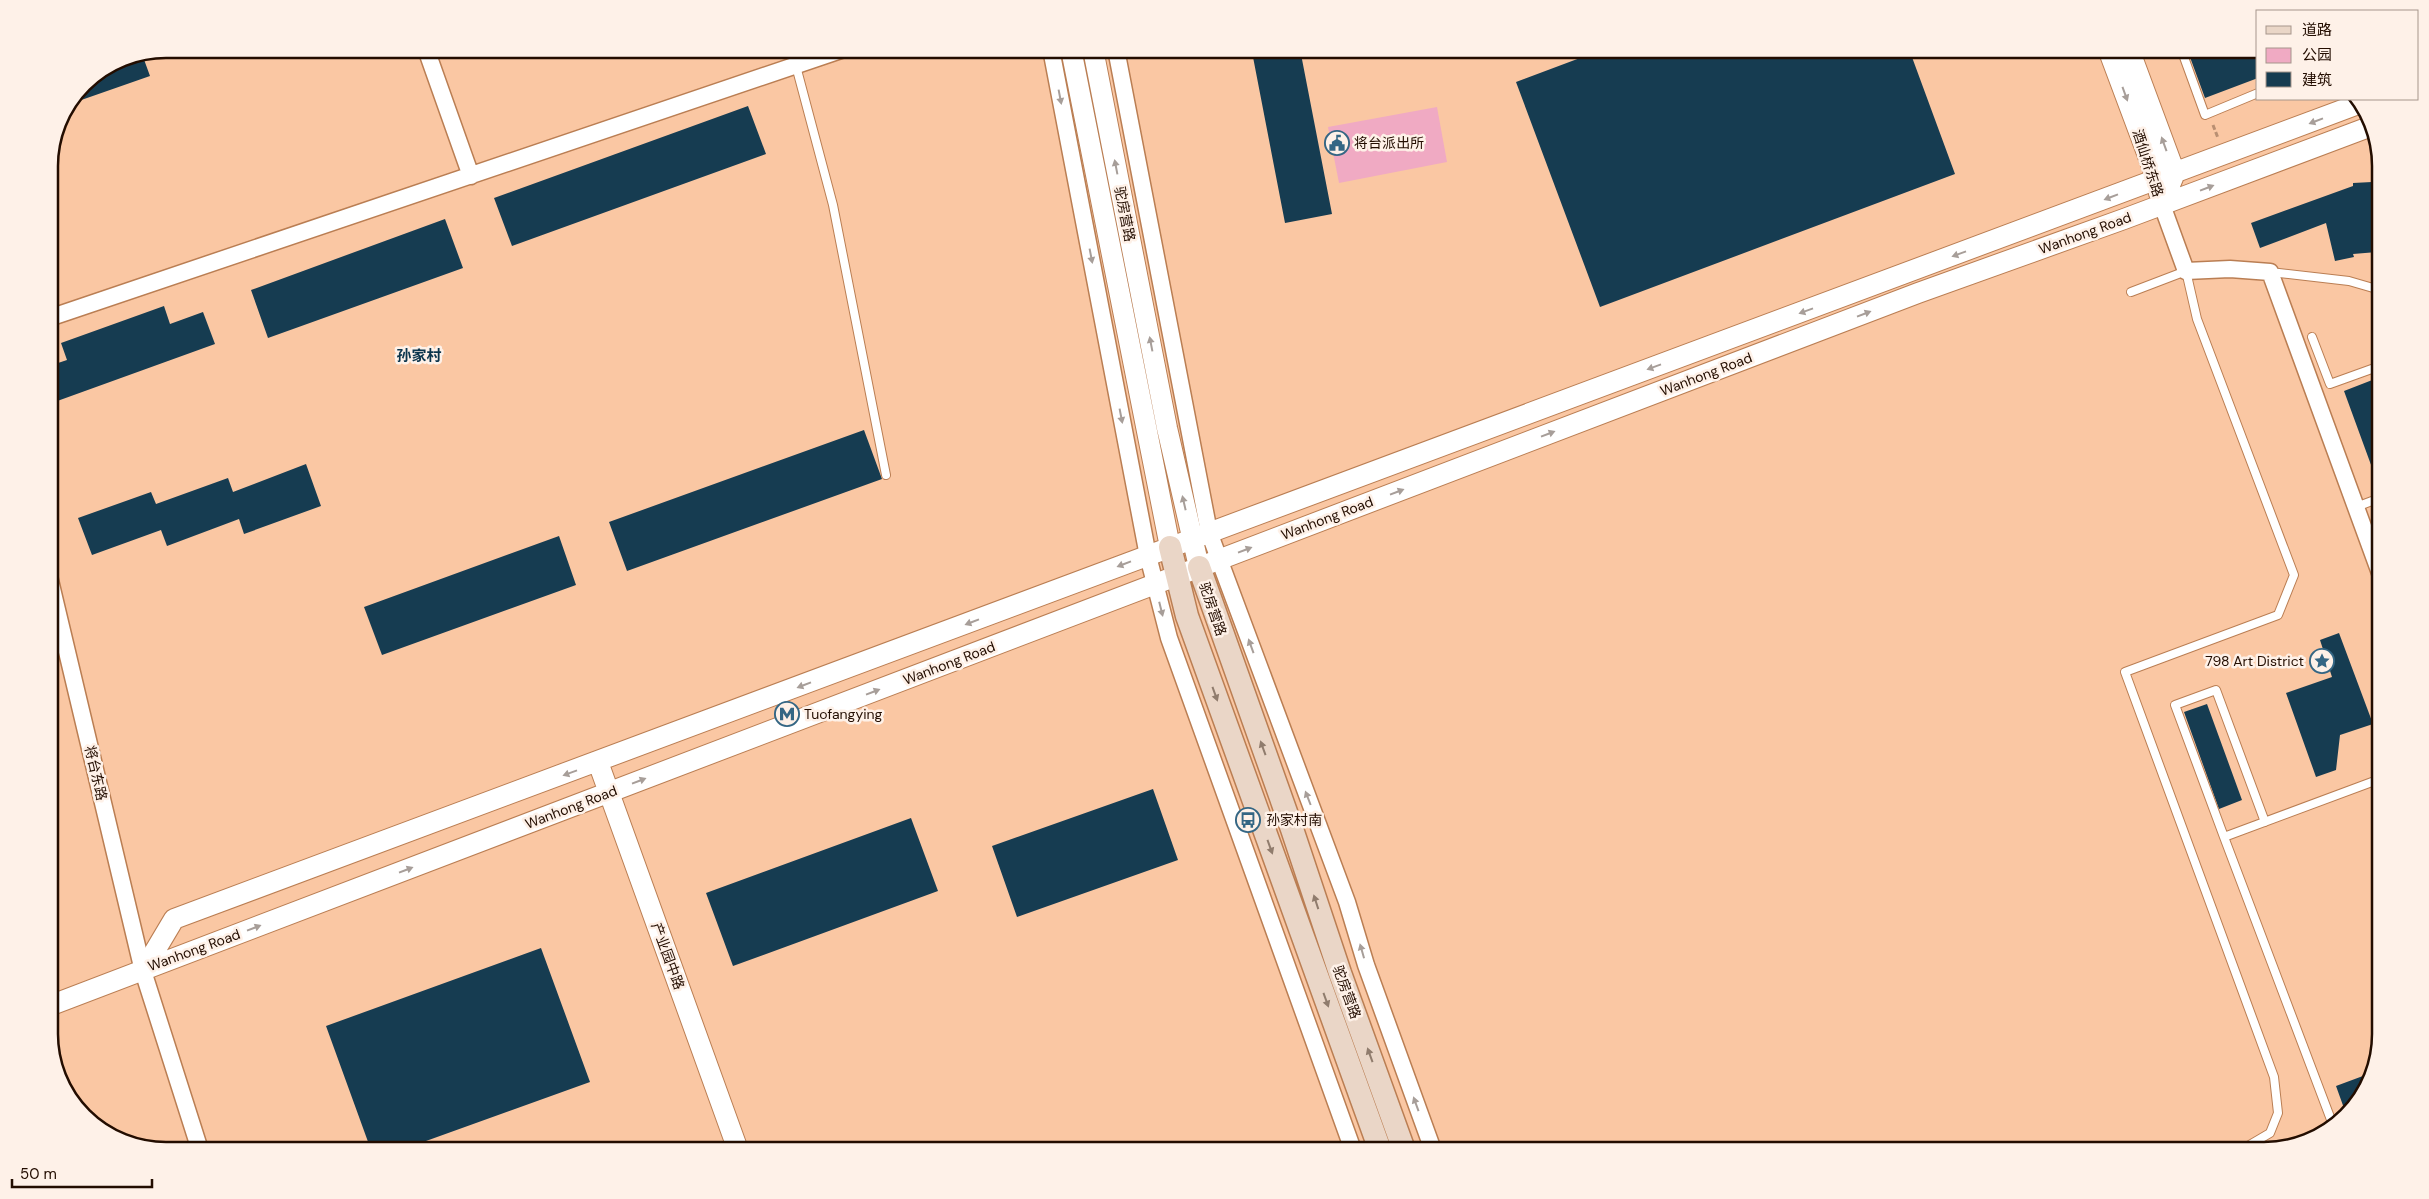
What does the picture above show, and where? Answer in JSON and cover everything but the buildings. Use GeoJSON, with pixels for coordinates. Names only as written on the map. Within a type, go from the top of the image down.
{"type":"FeatureCollection","features":[{"type":"Feature","properties":{"kind":"main road","name":"驼房营路"},"geometry":{"type":"LineString","coordinates":[[1170,547],[1187,616],[1377,1142]]}},
{"type":"Feature","properties":{"kind":"main road","name":"驼房营路"},"geometry":{"type":"LineString","coordinates":[[1209,564],[1340,974],[1401,1142]]}},
{"type":"Feature","properties":{"kind":"street"},"geometry":{"type":"LineString","coordinates":[[429,58],[471,176]]}},
{"type":"Feature","properties":{"kind":"street"},"geometry":{"type":"LineString","coordinates":[[58,315],[819,58]]}},
{"type":"Feature","properties":{"kind":"street"},"geometry":{"type":"LineString","coordinates":[[1053,58],[1148,556],[1169,638],[1217,777],[1350,1142]]}},
{"type":"Feature","properties":{"kind":"street","name":"驼房营路"},"geometry":{"type":"LineString","coordinates":[[1073,58],[1170,547]]}},
{"type":"Feature","properties":{"kind":"street","name":"驼房营路"},"geometry":{"type":"LineString","coordinates":[[1095,58],[1166,419],[1209,564]]}},
{"type":"Feature","properties":{"kind":"street"},"geometry":{"type":"LineString","coordinates":[[1118,58],[1201,535]]}},
{"type":"Feature","properties":{"kind":"street","name":"酒仙桥东路"},"geometry":{"type":"LineString","coordinates":[[2112,58],[2166,177]]}},
{"type":"Feature","properties":{"kind":"street","name":"酒仙桥东路"},"geometry":{"type":"LineString","coordinates":[[2132,58],[2166,177],[2162,205]]}},
{"type":"Feature","properties":{"kind":"street","name":"Wanhong Road"},"geometry":{"type":"LineString","coordinates":[[143,971],[174,919],[2353,106]]}},
{"type":"Feature","properties":{"kind":"street","name":"Wanhong Road"},"geometry":{"type":"LineString","coordinates":[[143,971],[1918,293],[2162,205],[2365,129]]}},
{"type":"Feature","properties":{"kind":"street"},"geometry":{"type":"LineString","coordinates":[[2162,205],[2186,271],[2230,269],[2270,272],[2371,549]]}},
{"type":"Feature","properties":{"kind":"street"},"geometry":{"type":"LineString","coordinates":[[1209,564],[1347,902],[1366,965],[1430,1142]]}},
{"type":"Feature","properties":{"kind":"street","name":"将台东路"},"geometry":{"type":"LineString","coordinates":[[58,614],[143,971],[197,1142]]}},
{"type":"Feature","properties":{"kind":"street","name":"产业园中路"},"geometry":{"type":"LineString","coordinates":[[598,762],[735,1142]]}},
{"type":"Feature","properties":{"kind":"street"},"geometry":{"type":"LineString","coordinates":[[58,1003],[143,971]]}},
{"type":"Feature","properties":{"kind":"lane"},"geometry":{"type":"LineString","coordinates":[[2183,58],[2205,115],[2256,94]]}},
{"type":"Feature","properties":{"kind":"lane"},"geometry":{"type":"LineString","coordinates":[[796,66],[833,205],[886,475]]}},
{"type":"Feature","properties":{"kind":"lane"},"geometry":{"type":"LineString","coordinates":[[2131,292],[2186,271],[2197,319],[2294,575],[2278,614],[2126,672],[2274,1077],[2278,1113],[2270,1133],[2255,1142]]}},
{"type":"Feature","properties":{"kind":"lane"},"geometry":{"type":"LineString","coordinates":[[2270,272],[2349,281],[2371,287]]}},
{"type":"Feature","properties":{"kind":"lane"},"geometry":{"type":"LineString","coordinates":[[2312,337],[2330,384],[2371,369]]}},
{"type":"Feature","properties":{"kind":"lane"},"geometry":{"type":"LineString","coordinates":[[2356,507],[2371,501]]}},
{"type":"Feature","properties":{"kind":"lane"},"geometry":{"type":"LineString","coordinates":[[2265,822],[2216,690],[2176,704],[2330,1118]]}},
{"type":"Feature","properties":{"kind":"lane"},"geometry":{"type":"LineString","coordinates":[[2224,837],[2372,781]]}},
{"type":"Feature","properties":{"kind":"green space"},"geometry":{"type":"Polygon","coordinates":[[[1437,107],[1447,162],[1339,183],[1328,127],[1437,107]]]}},
{"type":"Feature","properties":{"kind":"place","name":"将台派出所"},"geometry":{"type":"Point","coordinates":[1337,143]}},
{"type":"Feature","properties":{"kind":"place","name":"798 Art District"},"geometry":{"type":"Point","coordinates":[2322,661]}},
{"type":"Feature","properties":{"kind":"place","name":"Tuofangying"},"geometry":{"type":"Point","coordinates":[787,714]}},
{"type":"Feature","properties":{"kind":"place","name":"孙家村南"},"geometry":{"type":"Point","coordinates":[1248,820]}},
{"type":"Feature","properties":{"kind":"district","name":"孙家村"},"geometry":{"type":"Point","coordinates":[419,356]}}]}
